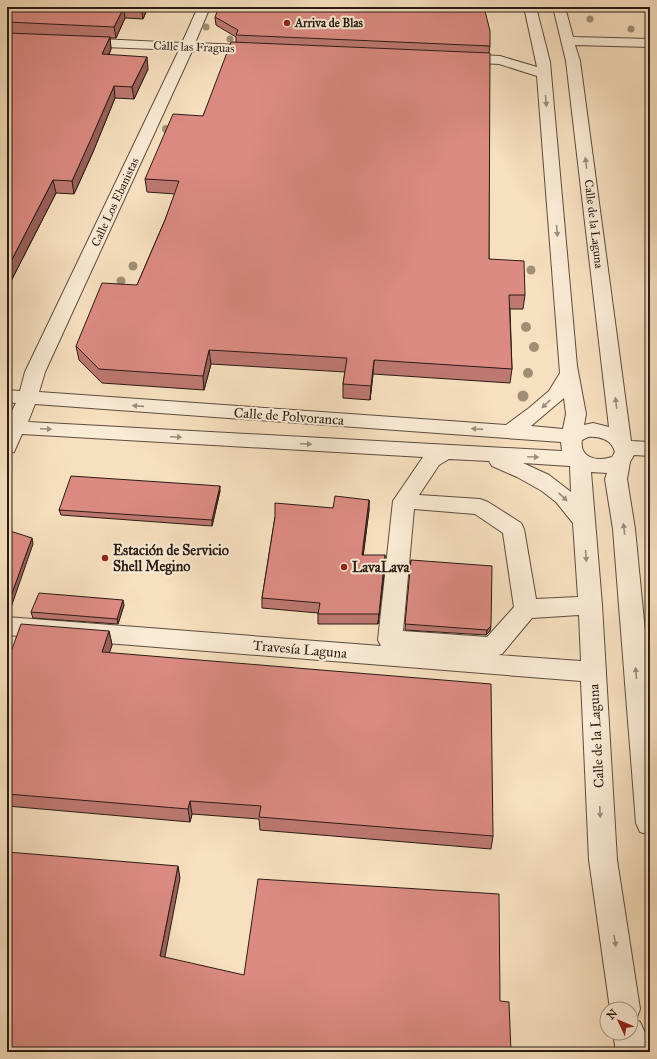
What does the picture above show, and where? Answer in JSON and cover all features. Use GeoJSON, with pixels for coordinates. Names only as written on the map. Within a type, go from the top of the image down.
{"type":"FeatureCollection","features":[{"type":"Feature","properties":{"kind":"street","name":"Calle Los Ebanistas"},"geometry":{"type":"LineString","coordinates":[[7,447],[12,427],[28,397],[36,372],[187,47],[204,7]]}},
{"type":"Feature","properties":{"kind":"street"},"geometry":{"type":"LineString","coordinates":[[530,7],[529,52],[544,74],[569,373],[576,414],[569,444],[570,450],[579,460],[597,467],[606,467],[622,450],[650,449]]}},
{"type":"Feature","properties":{"kind":"street","name":"Calle de la Laguna"},"geometry":{"type":"LineString","coordinates":[[559,7],[573,61],[622,450],[616,479],[624,529],[650,823]]}},
{"type":"Feature","properties":{"kind":"street"},"geometry":{"type":"LineString","coordinates":[[567,41],[650,43]]}},
{"type":"Feature","properties":{"kind":"street","name":"Calle las Fraguas"},"geometry":{"type":"LineString","coordinates":[[71,42],[270,50]]}},
{"type":"Feature","properties":{"kind":"street"},"geometry":{"type":"LineString","coordinates":[[500,60],[529,52]]}},
{"type":"Feature","properties":{"kind":"street"},"geometry":{"type":"LineString","coordinates":[[445,58],[500,60],[544,74]]}},
{"type":"Feature","properties":{"kind":"street"},"geometry":{"type":"LineString","coordinates":[[510,432],[536,413],[556,394],[569,373]]}},
{"type":"Feature","properties":{"kind":"street","name":"Calle de Polvoranca"},"geometry":{"type":"LineString","coordinates":[[7,396],[572,436]]}},
{"type":"Feature","properties":{"kind":"street","name":"Calle de Polvoranca"},"geometry":{"type":"LineString","coordinates":[[12,427],[579,460]]}},
{"type":"Feature","properties":{"kind":"street"},"geometry":{"type":"LineString","coordinates":[[572,436],[585,431],[597,430],[609,433],[622,450]]}},
{"type":"Feature","properties":{"kind":"street"},"geometry":{"type":"LineString","coordinates":[[445,452],[432,460],[404,501],[390,640],[493,647],[526,609],[590,605]]}},
{"type":"Feature","properties":{"kind":"street","name":"Calle de Polvoranca"},"geometry":{"type":"LineString","coordinates":[[480,454],[528,472],[564,497],[584,521]]}},
{"type":"Feature","properties":{"kind":"street","name":"Calle de la Laguna"},"geometry":{"type":"LineString","coordinates":[[579,460],[590,605],[602,860],[624,1001]]}},
{"type":"Feature","properties":{"kind":"street"},"geometry":{"type":"LineString","coordinates":[[404,501],[480,507],[513,529],[526,609]]}},
{"type":"Feature","properties":{"kind":"street","name":"Travesía Laguna"},"geometry":{"type":"LineString","coordinates":[[7,626],[592,672]]}},
{"type":"Feature","properties":{"kind":"street"},"geometry":{"type":"LineString","coordinates":[[630,1041],[632,1052]]}},
{"type":"Feature","properties":{"kind":"building"},"geometry":{"type":"Polygon","coordinates":[[[7,7],[124,7],[114,27],[7,22],[7,7]]]}},
{"type":"Feature","properties":{"kind":"building"},"geometry":{"type":"Polygon","coordinates":[[[219,7],[484,7],[490,31],[490,46],[236,35],[238,30],[215,17],[219,7]]]}},
{"type":"Feature","properties":{"kind":"building"},"geometry":{"type":"Polygon","coordinates":[[[7,33],[110,37],[102,54],[147,57],[132,87],[114,86],[72,181],[53,180],[7,269],[7,33]]]}},
{"type":"Feature","properties":{"kind":"building"},"geometry":{"type":"Polygon","coordinates":[[[231,42],[490,53],[489,259],[524,261],[525,295],[509,295],[512,369],[374,360],[371,386],[343,384],[347,358],[209,350],[203,376],[99,369],[76,346],[102,283],[137,285],[165,220],[179,181],[145,179],[173,114],[203,116],[231,42]]]}},
{"type":"Feature","properties":{"kind":"building"},"geometry":{"type":"Polygon","coordinates":[[[71,476],[220,486],[212,520],[59,510],[71,476]]]}},
{"type":"Feature","properties":{"kind":"building"},"geometry":{"type":"Polygon","coordinates":[[[335,496],[369,500],[362,555],[385,555],[379,614],[318,614],[320,603],[262,598],[275,517],[275,503],[333,508],[335,496]]]}},
{"type":"Feature","properties":{"kind":"building"},"geometry":{"type":"Polygon","coordinates":[[[10,531],[32,538],[7,607],[7,539],[10,531]]]}},
{"type":"Feature","properties":{"kind":"building"},"geometry":{"type":"Polygon","coordinates":[[[411,560],[492,566],[491,626],[487,630],[405,624],[411,560]]]}},
{"type":"Feature","properties":{"kind":"building"},"geometry":{"type":"Polygon","coordinates":[[[39,593],[123,600],[117,619],[31,612],[39,593]]]}},
{"type":"Feature","properties":{"kind":"building"},"geometry":{"type":"Polygon","coordinates":[[[21,624],[109,631],[102,652],[491,684],[493,836],[259,817],[261,806],[190,801],[188,809],[7,794],[7,663],[21,624]]]}},
{"type":"Feature","properties":{"kind":"building"},"geometry":{"type":"Polygon","coordinates":[[[7,852],[178,866],[160,956],[244,975],[258,879],[499,894],[500,1001],[509,1002],[511,1052],[7,1052],[7,852]]]}},
{"type":"Feature","properties":{"kind":"place","name":"Arriva de Blas"},"geometry":{"type":"Point","coordinates":[287,23]}},
{"type":"Feature","properties":{"kind":"place","name":"Estación de Servicio Shell Megino"},"geometry":{"type":"Point","coordinates":[105,558]}},
{"type":"Feature","properties":{"kind":"place","name":"LavaLava"},"geometry":{"type":"Point","coordinates":[344,567]}}]}
